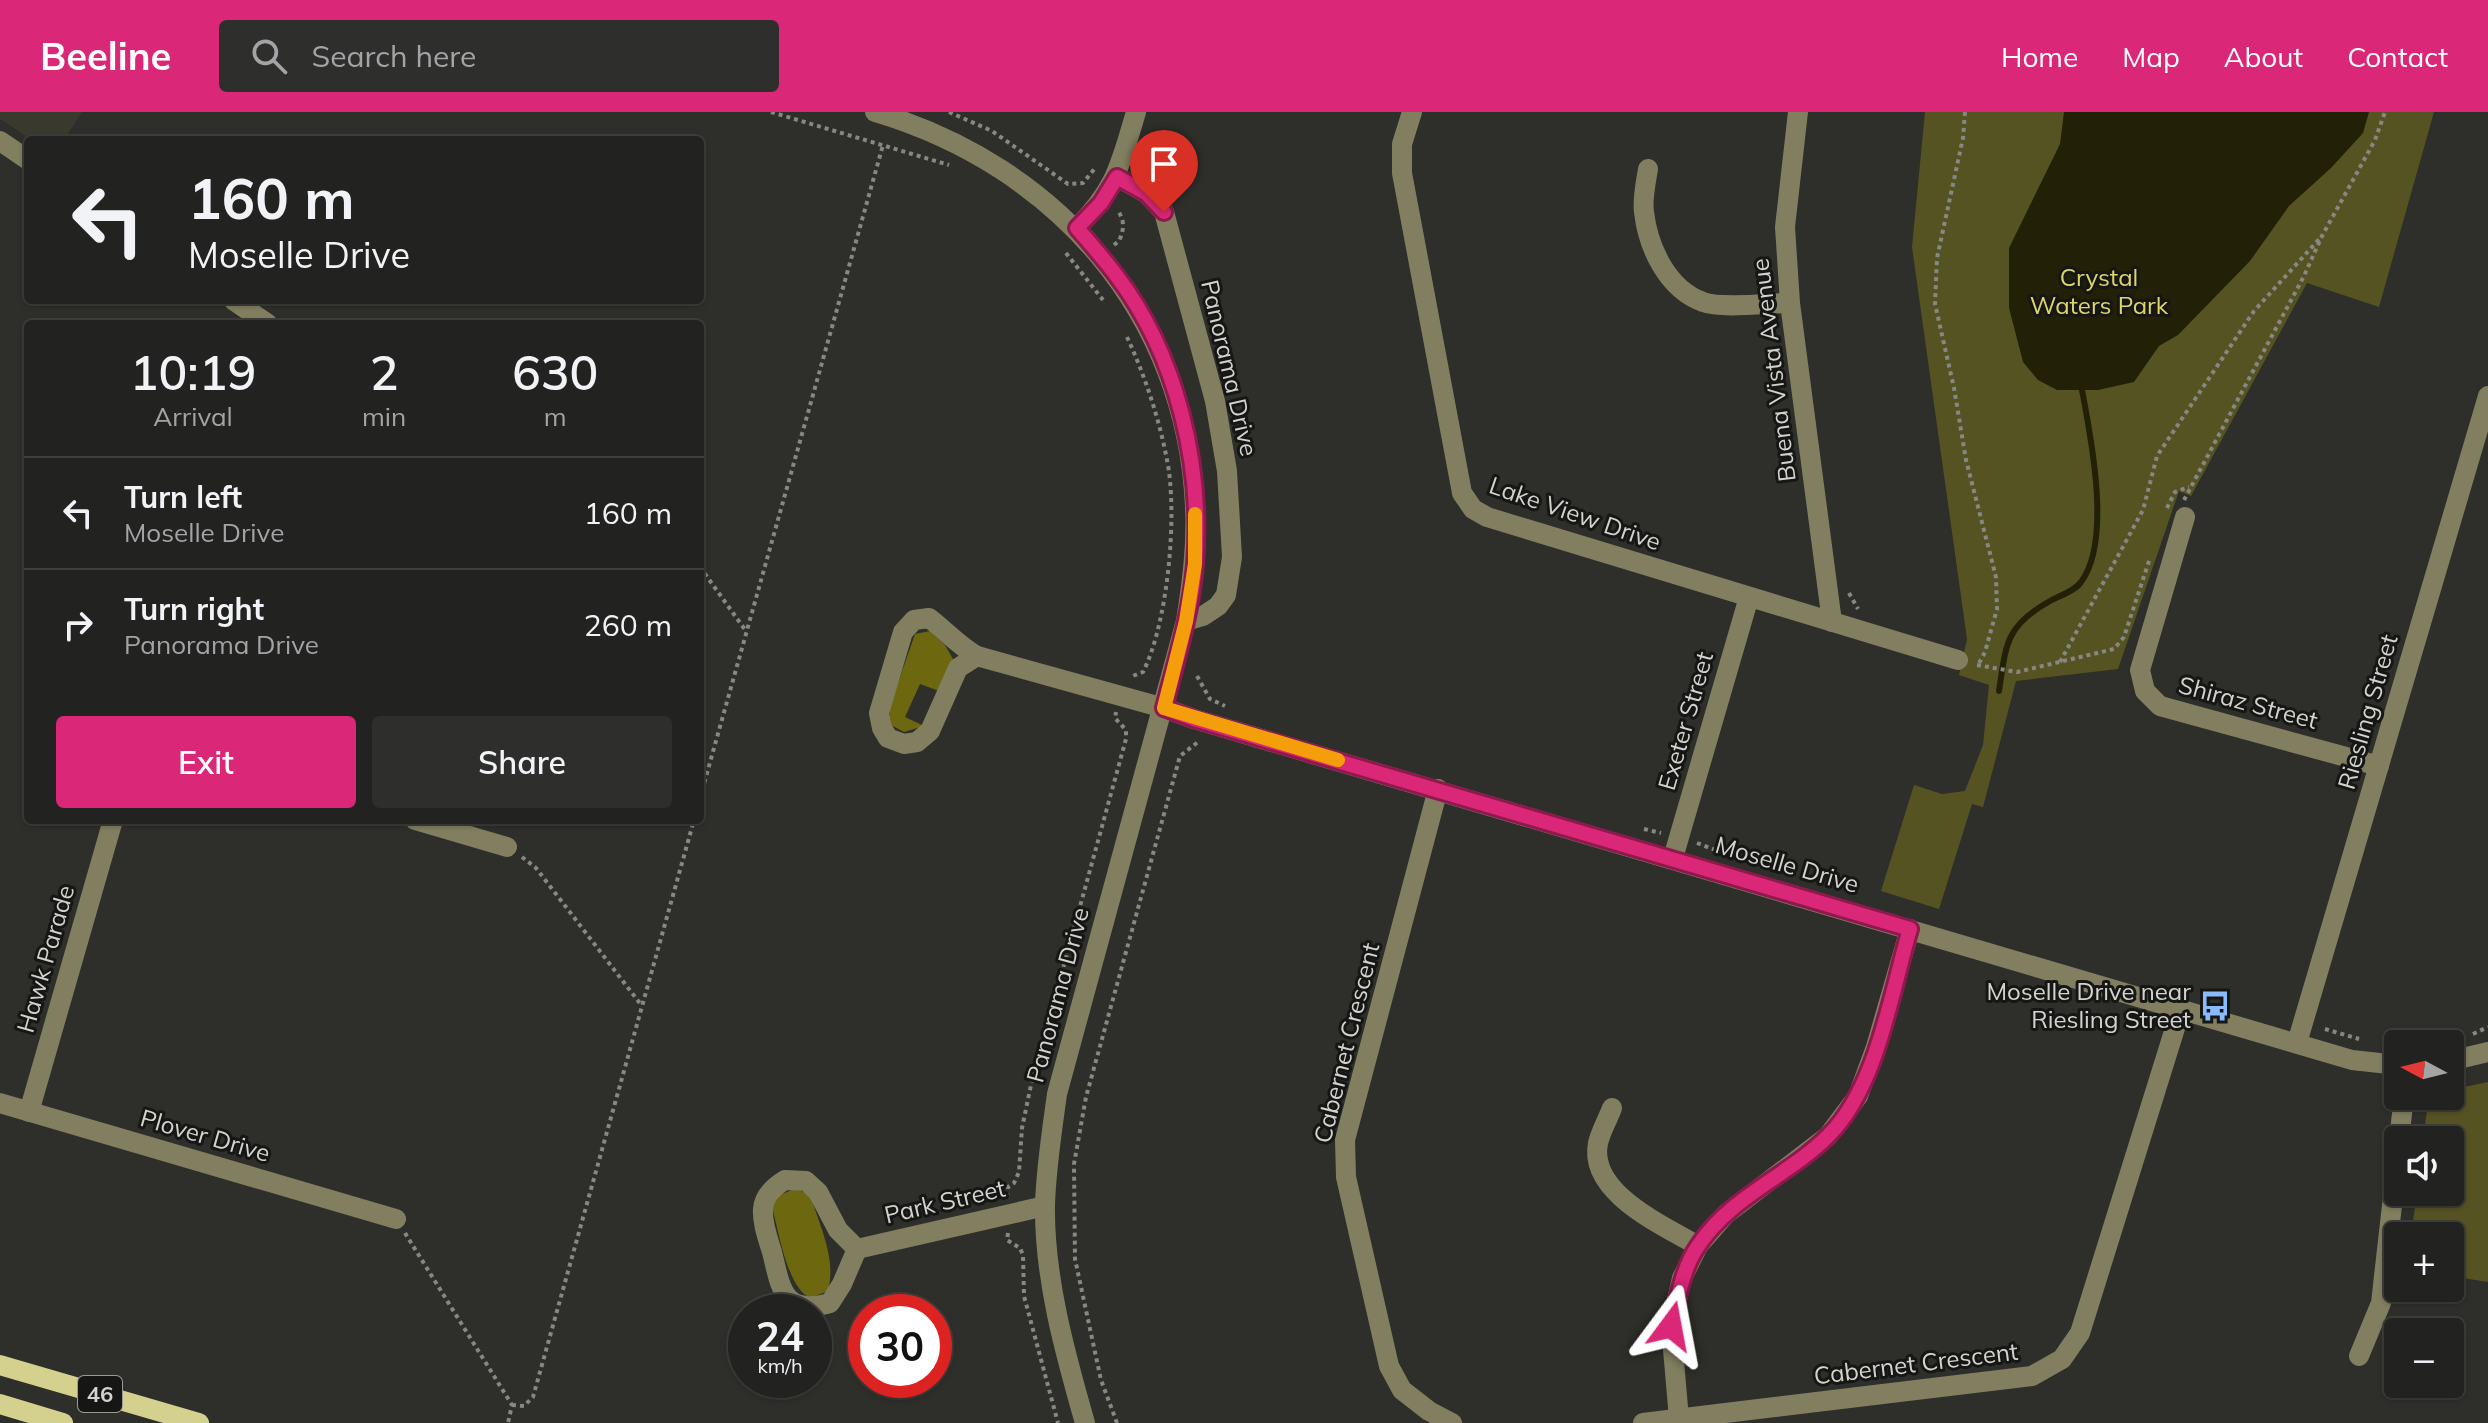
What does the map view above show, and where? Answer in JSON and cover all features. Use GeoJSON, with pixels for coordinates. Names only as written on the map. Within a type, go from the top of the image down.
{"type":"FeatureCollection","features":[{"type":"Feature","properties":{"kind":"main road","name":"46"},"geometry":{"type":"LineString","coordinates":[[0,1365],[199,1423]]}},
{"type":"Feature","properties":{"kind":"main road","name":"46"},"geometry":{"type":"LineString","coordinates":[[0,1404],[63,1423]]}},
{"type":"Feature","properties":{"kind":"street","name":"Panorama Drive"},"geometry":{"type":"LineString","coordinates":[[875,112],[906,121],[969,148],[1033,190],[1077,228],[1117,276],[1154,337],[1179,404],[1192,466],[1195,564],[1186,621],[1057,1094],[1049,1149],[1045,1206],[1048,1259],[1075,1390],[1087,1423]]}},
{"type":"Feature","properties":{"kind":"street"},"geometry":{"type":"LineString","coordinates":[[1077,228],[1101,203],[1117,177],[1136,112]]}},
{"type":"Feature","properties":{"kind":"street","name":"Lake View Drive"},"geometry":{"type":"LineString","coordinates":[[1412,112],[1402,144],[1402,173],[1462,493],[1473,509],[1487,517],[1968,662]]}},
{"type":"Feature","properties":{"kind":"street","name":"Buena Vista Avenue"},"geometry":{"type":"LineString","coordinates":[[1798,112],[1785,227],[1790,303],[1832,622]]}},
{"type":"Feature","properties":{"kind":"street"},"geometry":{"type":"LineString","coordinates":[[0,141],[24,157]]}},
{"type":"Feature","properties":{"kind":"street"},"geometry":{"type":"LineString","coordinates":[[1648,169],[1643,210],[1652,246],[1663,270],[1684,291],[1704,303],[1790,303]]}},
{"type":"Feature","properties":{"kind":"street","name":"Panorama Drive"},"geometry":{"type":"LineString","coordinates":[[1117,177],[1146,193],[1164,212],[1215,401],[1227,471],[1232,557],[1226,595],[1218,606],[1203,616],[1186,621]]}},
{"type":"Feature","properties":{"kind":"street"},"geometry":{"type":"LineString","coordinates":[[239,304],[262,320]]}},
{"type":"Feature","properties":{"kind":"street","name":"Riesling Street"},"geometry":{"type":"LineString","coordinates":[[2297,1043],[2488,396]]}},
{"type":"Feature","properties":{"kind":"street","name":"Shiraz Street"},"geometry":{"type":"LineString","coordinates":[[2185,517],[2140,670],[2145,691],[2160,706],[2379,766]]}},
{"type":"Feature","properties":{"kind":"street","name":"Exeter Street"},"geometry":{"type":"LineString","coordinates":[[1673,858],[1749,597]]}},
{"type":"Feature","properties":{"kind":"street"},"geometry":{"type":"LineString","coordinates":[[929,618],[977,656],[958,668],[930,731],[917,742],[904,744],[888,738],[879,713],[903,632],[914,620],[929,618]]}},
{"type":"Feature","properties":{"kind":"street","name":"Moselle Drive"},"geometry":{"type":"LineString","coordinates":[[977,656],[1164,708],[2352,1060],[2384,1063]]}},
{"type":"Feature","properties":{"kind":"street","name":"Cabernet Crescent"},"geometry":{"type":"LineString","coordinates":[[1438,789],[1345,1140],[1346,1177],[1389,1366],[1402,1390],[1429,1411],[1452,1423]]}},
{"type":"Feature","properties":{"kind":"street","name":"Hawk Parade"},"geometry":{"type":"LineString","coordinates":[[29,1112],[112,824]]}},
{"type":"Feature","properties":{"kind":"street"},"geometry":{"type":"LineString","coordinates":[[429,824],[507,847]]}},
{"type":"Feature","properties":{"kind":"street"},"geometry":{"type":"LineString","coordinates":[[1679,1419],[1671,1326],[1682,1278],[1698,1246],[1726,1214],[1828,1136],[1858,1096],[1876,1047],[1910,929]]}},
{"type":"Feature","properties":{"kind":"street","name":"Cabernet Crescent"},"geometry":{"type":"LineString","coordinates":[[1643,1423],[2032,1376],[2062,1359],[2080,1333],[2181,1009]]}},
{"type":"Feature","properties":{"kind":"street"},"geometry":{"type":"LineString","coordinates":[[2464,1058],[2488,1052]]}},
{"type":"Feature","properties":{"kind":"street","name":"Plover Drive"},"geometry":{"type":"LineString","coordinates":[[0,1103],[396,1219]]}},
{"type":"Feature","properties":{"kind":"street"},"geometry":{"type":"LineString","coordinates":[[1612,1108],[1598,1146],[1602,1174],[1620,1199],[1698,1246]]}},
{"type":"Feature","properties":{"kind":"street"},"geometry":{"type":"LineString","coordinates":[[785,1180],[806,1181],[818,1192],[838,1230],[857,1249],[830,1303],[810,1309],[790,1301],[781,1289],[764,1223],[763,1206],[773,1187],[785,1180]]}},
{"type":"Feature","properties":{"kind":"street","name":"Park Street"},"geometry":{"type":"LineString","coordinates":[[857,1249],[1045,1206]]}},
{"type":"Feature","properties":{"kind":"street"},"geometry":{"type":"LineString","coordinates":[[2359,1356],[2381,1303],[2392,1206]]}},
{"type":"Feature","properties":{"kind":"path"},"geometry":{"type":"LineString","coordinates":[[949,112],[992,131],[1068,184],[1083,183],[1100,161]]}},
{"type":"Feature","properties":{"kind":"path"},"geometry":{"type":"LineString","coordinates":[[1965,112],[1963,138],[1937,258],[1935,304],[1966,460],[1996,577],[1997,609],[1985,652],[1968,662]]}},
{"type":"Feature","properties":{"kind":"path"},"geometry":{"type":"LineString","coordinates":[[2164,516],[2175,492],[2189,487],[2304,276],[2322,236],[2375,140],[2385,112]]}},
{"type":"Feature","properties":{"kind":"path"},"geometry":{"type":"LineString","coordinates":[[704,783],[883,145]]}},
{"type":"Feature","properties":{"kind":"path"},"geometry":{"type":"LineString","coordinates":[[2060,662],[2143,510],[2157,456],[2254,311],[2322,236]]}},
{"type":"Feature","properties":{"kind":"path"},"geometry":{"type":"LineString","coordinates":[[1993,669],[2017,672],[2114,649],[2124,637],[2154,546]]}},
{"type":"Feature","properties":{"kind":"path"},"geometry":{"type":"LineString","coordinates":[[704,573],[746,631]]}},
{"type":"Feature","properties":{"kind":"path"},"geometry":{"type":"LineString","coordinates":[[1117,1423],[1101,1380],[1075,1259],[1074,1164],[1086,1097],[1180,756],[1198,742]]}},
{"type":"Feature","properties":{"kind":"path"},"geometry":{"type":"LineString","coordinates":[[512,1405],[524,1406],[533,1397],[693,824]]}},
{"type":"Feature","properties":{"kind":"path"},"geometry":{"type":"LineString","coordinates":[[507,847],[536,868],[642,1006]]}},
{"type":"Feature","properties":{"kind":"path"},"geometry":{"type":"LineString","coordinates":[[2319,1027],[2372,1043]]}},
{"type":"Feature","properties":{"kind":"path"},"geometry":{"type":"LineString","coordinates":[[396,1219],[512,1405],[508,1423]]}},
{"type":"Feature","properties":{"kind":"shaded area"},"geometry":{"type":"Polygon","coordinates":[[[0,112],[82,112],[67,136],[26,136],[0,119],[0,112]]]}},
{"type":"Feature","properties":{"kind":"shaded area"},"geometry":{"type":"Polygon","coordinates":[[[2064,112],[2369,112],[2363,133],[2331,168],[2289,206],[2250,261],[2178,335],[2159,346],[2134,382],[2098,390],[2057,390],[2038,380],[2023,362],[2009,308],[2009,248],[2060,144],[2064,112]]]}},
{"type":"Feature","properties":{"kind":"shaded area"},"geometry":{"type":"Polygon","coordinates":[[[930,631],[945,645],[953,659],[939,691],[920,684],[905,717],[924,726],[904,732],[891,725],[889,709],[915,634],[930,631]]]}},
{"type":"Feature","properties":{"kind":"shaded area"},"geometry":{"type":"Polygon","coordinates":[[[794,1189],[810,1194],[829,1254],[828,1291],[805,1294],[795,1283],[772,1207],[780,1195],[794,1189]]]}},
{"type":"Feature","properties":{"kind":"green space","name":"Crystal Waters Park"},"geometry":{"type":"Polygon","coordinates":[[[1925,112],[2434,112],[2379,307],[2307,283],[2191,496],[2179,491],[2118,669],[2016,681],[1983,807],[1972,804],[1939,909],[1881,891],[1914,785],[1942,794],[1965,791],[1983,745],[1989,685],[1959,675],[1967,639],[1912,247],[1925,112]]]}},
{"type":"Feature","properties":{"kind":"green space"},"geometry":{"type":"Polygon","coordinates":[[[2488,1082],[2488,1282],[2464,1278],[2464,1222],[2413,1222],[2415,1206],[2464,1206],[2464,1126],[2425,1126],[2427,1110],[2464,1110],[2464,1087],[2488,1082]]]}},
{"type":"Feature","properties":{"kind":"waterway"},"geometry":{"type":"LineString","coordinates":[[1999,691],[2006,649],[2016,628],[2035,610],[2078,585],[2090,564],[2096,541],[2096,489],[2082,390]]}},
{"type":"Feature","properties":{"kind":"slow traffic"},"geometry":{"type":"LineString","coordinates":[[1195,514],[1195,564],[1186,621],[1164,708],[1338,760]]}},
{"type":"Feature","properties":{"kind":"place","name":"Moselle Drive near Riesling Street"},"geometry":{"type":"Point","coordinates":[2215,1006]}},
{"type":"Feature","properties":{"kind":"route"},"geometry":{"type":"LineString","coordinates":[[1164,212],[1146,193],[1117,177],[1101,203],[1077,228],[1117,276],[1154,337],[1179,404],[1192,466],[1195,564],[1186,621],[1164,708],[1910,929],[1876,1047],[1858,1096],[1828,1136],[1726,1214],[1698,1246],[1682,1278],[1671,1326]]}}]}
